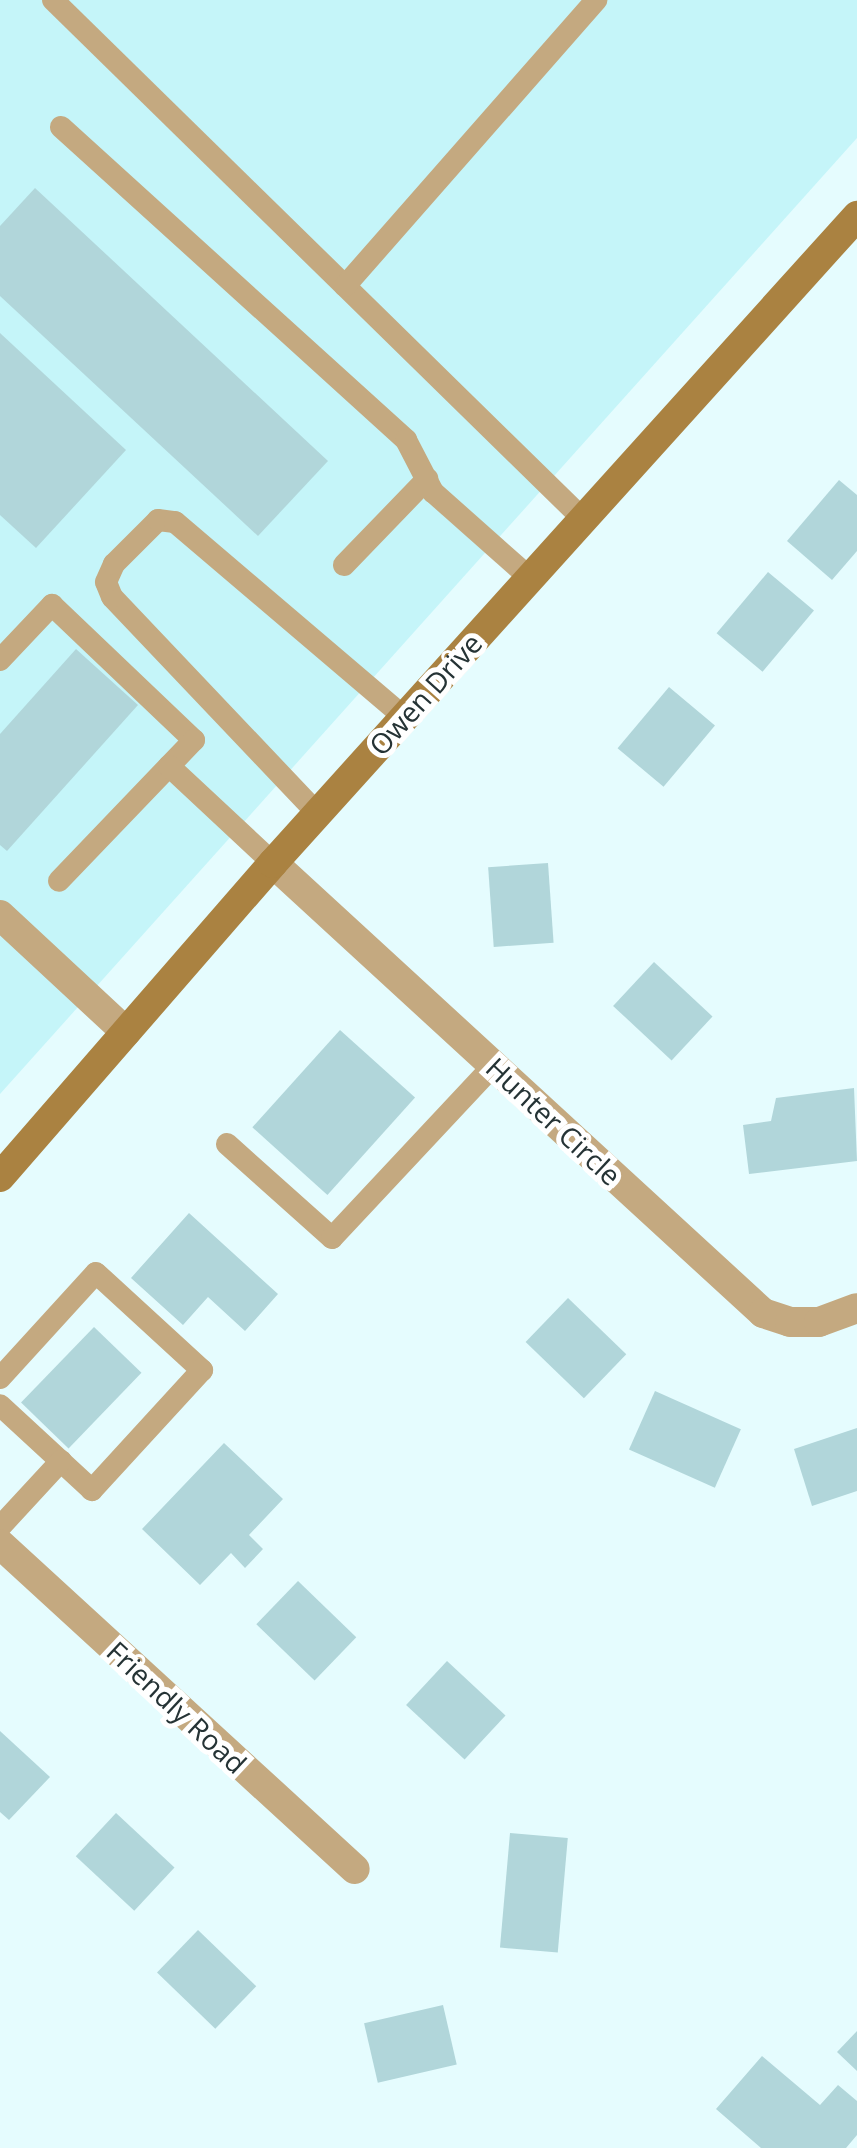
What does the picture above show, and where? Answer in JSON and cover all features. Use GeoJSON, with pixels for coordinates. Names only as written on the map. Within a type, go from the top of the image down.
{"type":"FeatureCollection","features":[{"type":"Feature","properties":{"kind":"main road","name":"Owen Drive"},"geometry":{"type":"LineString","coordinates":[[3,1168],[583,519],[851,234]]}},
{"type":"Feature","properties":{"kind":"street","name":"Hunter Circle"},"geometry":{"type":"LineString","coordinates":[[273,863],[763,1313],[790,1322],[819,1322],[857,1308]]}},
{"type":"Feature","properties":{"kind":"street"},"geometry":{"type":"LineString","coordinates":[[0,915],[126,1032]]}},
{"type":"Feature","properties":{"kind":"street","name":"Friendly Road"},"geometry":{"type":"LineString","coordinates":[[0,1544],[355,1869]]}},
{"type":"Feature","properties":{"kind":"lane"},"geometry":{"type":"LineString","coordinates":[[54,0],[583,519]]}},
{"type":"Feature","properties":{"kind":"lane"},"geometry":{"type":"LineString","coordinates":[[345,286],[596,0]]}},
{"type":"Feature","properties":{"kind":"lane"},"geometry":{"type":"LineString","coordinates":[[60,127],[406,440],[433,492],[530,578]]}},
{"type":"Feature","properties":{"kind":"lane"},"geometry":{"type":"LineString","coordinates":[[344,564],[426,479]]}},
{"type":"Feature","properties":{"kind":"lane"},"geometry":{"type":"LineString","coordinates":[[318,814],[112,597],[106,582],[114,564],[158,520],[175,522],[404,717]]}},
{"type":"Feature","properties":{"kind":"lane"},"geometry":{"type":"LineString","coordinates":[[0,660],[52,605],[194,740],[59,881]]}},
{"type":"Feature","properties":{"kind":"lane"},"geometry":{"type":"LineString","coordinates":[[169,766],[273,863]]}},
{"type":"Feature","properties":{"kind":"lane"},"geometry":{"type":"LineString","coordinates":[[227,1144],[332,1238],[494,1065]]}},
{"type":"Feature","properties":{"kind":"lane"},"geometry":{"type":"LineString","coordinates":[[0,1378],[96,1273],[202,1370],[92,1490],[0,1405]]}},
{"type":"Feature","properties":{"kind":"lane"},"geometry":{"type":"LineString","coordinates":[[0,1527],[61,1461]]}},
{"type":"Feature","properties":{"kind":"shaded area"},"geometry":{"type":"Polygon","coordinates":[[[0,0],[857,0],[857,138],[0,1094],[0,0]]]}},
{"type":"Feature","properties":{"kind":"building"},"geometry":{"type":"Polygon","coordinates":[[[35,188],[328,461],[258,536],[0,296],[0,226],[35,188]]]}},
{"type":"Feature","properties":{"kind":"building"},"geometry":{"type":"Polygon","coordinates":[[[0,333],[126,450],[36,548],[0,515],[0,333]]]}},
{"type":"Feature","properties":{"kind":"building"},"geometry":{"type":"Polygon","coordinates":[[[839,480],[857,495],[857,551],[832,580],[787,541],[839,480]]]}},
{"type":"Feature","properties":{"kind":"building"},"geometry":{"type":"Polygon","coordinates":[[[768,572],[814,611],[763,672],[717,633],[768,572]]]}},
{"type":"Feature","properties":{"kind":"building"},"geometry":{"type":"Polygon","coordinates":[[[76,649],[138,705],[7,851],[0,845],[0,734],[76,649]]]}},
{"type":"Feature","properties":{"kind":"building"},"geometry":{"type":"Polygon","coordinates":[[[669,687],[715,726],[664,787],[618,748],[669,687]]]}},
{"type":"Feature","properties":{"kind":"building"},"geometry":{"type":"Polygon","coordinates":[[[548,863],[554,943],[494,947],[488,867],[548,863]]]}},
{"type":"Feature","properties":{"kind":"building"},"geometry":{"type":"Polygon","coordinates":[[[654,962],[713,1017],[672,1060],[613,1006],[654,962]]]}},
{"type":"Feature","properties":{"kind":"building"},"geometry":{"type":"Polygon","coordinates":[[[340,1030],[415,1098],[327,1195],[252,1127],[340,1030]]]}},
{"type":"Feature","properties":{"kind":"building"},"geometry":{"type":"Polygon","coordinates":[[[854,1088],[857,1161],[749,1174],[743,1125],[771,1121],[776,1098],[854,1088]]]}},
{"type":"Feature","properties":{"kind":"building"},"geometry":{"type":"Polygon","coordinates":[[[189,1213],[278,1294],[245,1331],[208,1297],[183,1325],[131,1278],[189,1213]]]}},
{"type":"Feature","properties":{"kind":"building"},"geometry":{"type":"Polygon","coordinates":[[[568,1298],[626,1354],[584,1398],[526,1342],[568,1298]]]}},
{"type":"Feature","properties":{"kind":"building"},"geometry":{"type":"Polygon","coordinates":[[[94,1327],[141,1373],[69,1448],[21,1403],[94,1327]]]}},
{"type":"Feature","properties":{"kind":"building"},"geometry":{"type":"Polygon","coordinates":[[[655,1391],[741,1429],[715,1488],[629,1449],[655,1391]]]}},
{"type":"Feature","properties":{"kind":"building"},"geometry":{"type":"Polygon","coordinates":[[[857,1428],[857,1491],[812,1506],[794,1449],[857,1428]]]}},
{"type":"Feature","properties":{"kind":"building"},"geometry":{"type":"Polygon","coordinates":[[[224,1443],[283,1499],[249,1535],[263,1549],[245,1568],[231,1553],[200,1585],[142,1529],[224,1443]]]}},
{"type":"Feature","properties":{"kind":"building"},"geometry":{"type":"Polygon","coordinates":[[[298,1581],[356,1637],[315,1680],[256,1624],[298,1581]]]}},
{"type":"Feature","properties":{"kind":"building"},"geometry":{"type":"Polygon","coordinates":[[[447,1661],[506,1716],[465,1759],[406,1705],[447,1661]]]}},
{"type":"Feature","properties":{"kind":"building"},"geometry":{"type":"Polygon","coordinates":[[[0,1731],[50,1777],[9,1820],[0,1812],[0,1731]]]}},
{"type":"Feature","properties":{"kind":"building"},"geometry":{"type":"Polygon","coordinates":[[[116,1813],[175,1868],[134,1911],[76,1856],[116,1813]]]}},
{"type":"Feature","properties":{"kind":"building"},"geometry":{"type":"Polygon","coordinates":[[[510,1833],[568,1838],[558,1953],[500,1948],[510,1833]]]}},
{"type":"Feature","properties":{"kind":"building"},"geometry":{"type":"Polygon","coordinates":[[[198,1930],[256,1986],[215,2029],[157,1972],[198,1930]]]}},
{"type":"Feature","properties":{"kind":"building"},"geometry":{"type":"Polygon","coordinates":[[[443,2005],[457,2064],[378,2083],[364,2023],[443,2005]]]}},
{"type":"Feature","properties":{"kind":"building"},"geometry":{"type":"Polygon","coordinates":[[[857,2031],[857,2071],[837,2052],[857,2031]]]}},
{"type":"Feature","properties":{"kind":"building"},"geometry":{"type":"Polygon","coordinates":[[[762,2056],[820,2105],[838,2085],[857,2101],[857,2135],[846,2148],[761,2148],[716,2109],[762,2056]]]}}]}
